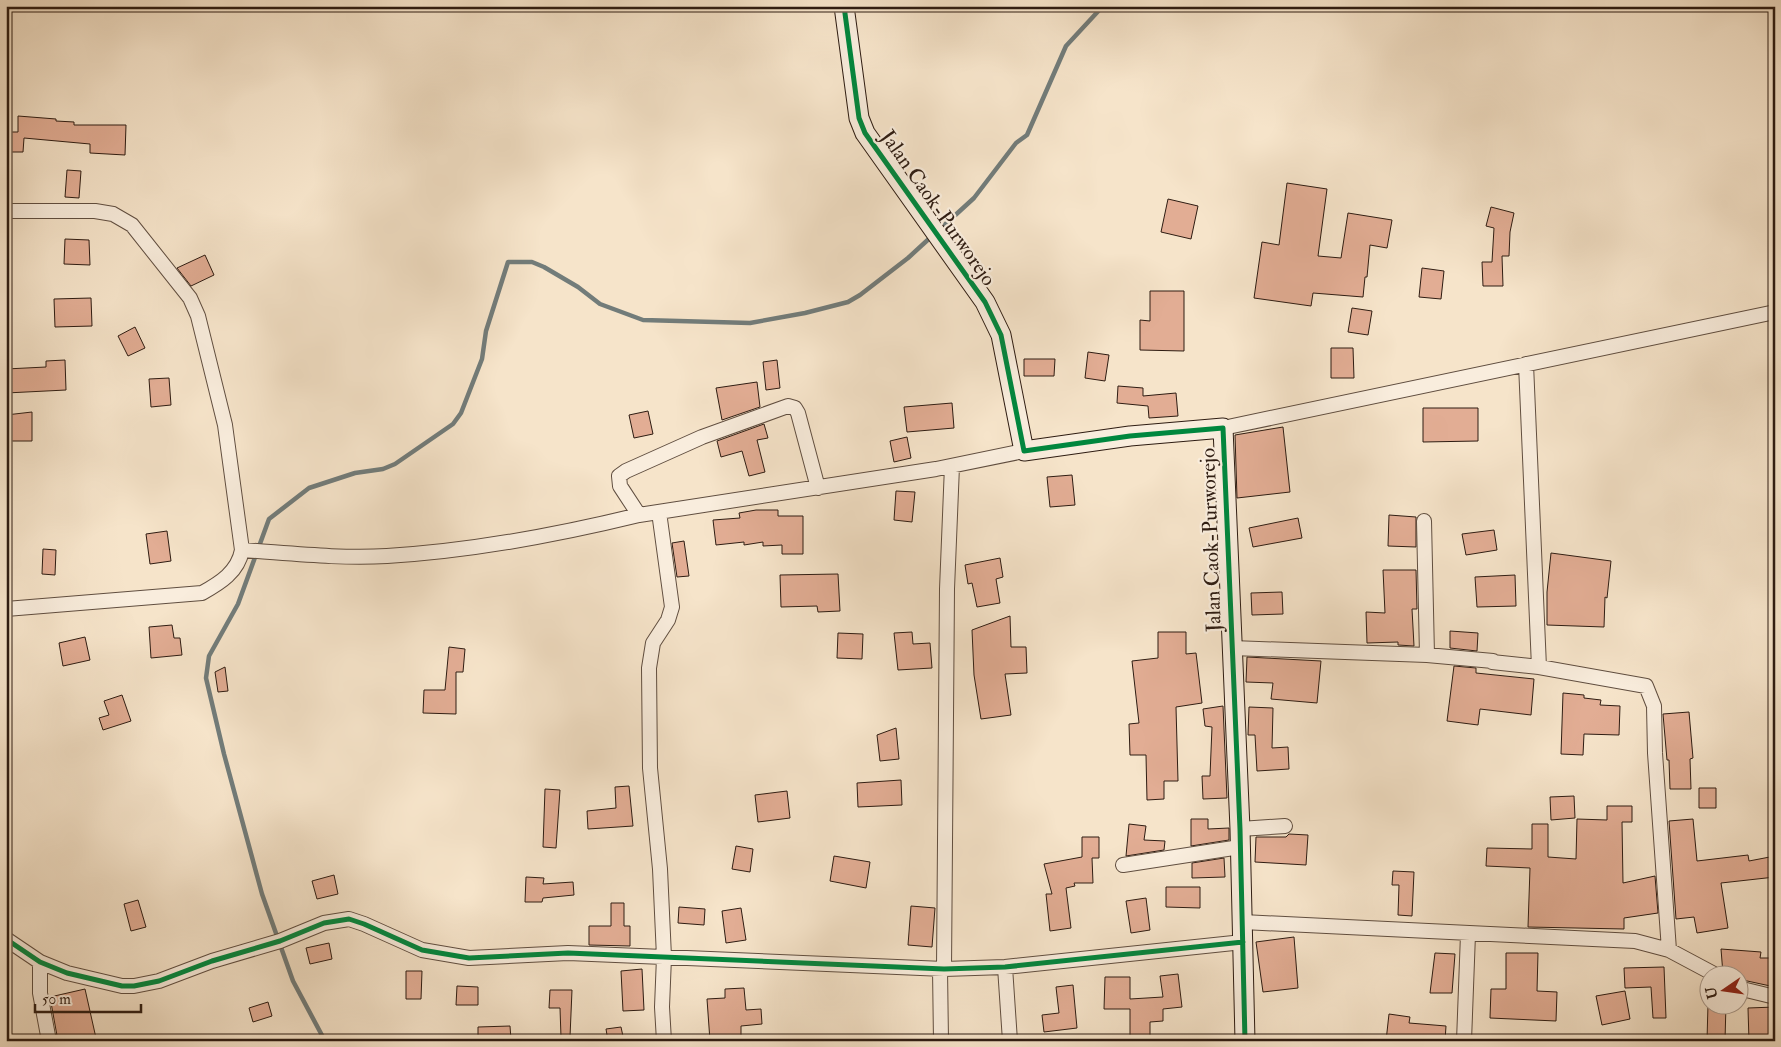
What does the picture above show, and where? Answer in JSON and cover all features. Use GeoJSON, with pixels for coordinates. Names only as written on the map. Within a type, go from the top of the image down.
{"type":"FeatureCollection","features":[{"type":"Feature","properties":{"kind":"street","name":"Jalan Caok-Purworejo"},"geometry":{"type":"LineString","coordinates":[[844,6],[858,118],[865,133],[921,215],[985,302],[1001,335],[1024,451],[1130,436],[1223,428],[1240,838],[1245,1041]]}},
{"type":"Feature","properties":{"kind":"street"},"geometry":{"type":"LineString","coordinates":[[6,211],[95,211],[113,214],[132,225],[190,298],[198,316],[225,425],[247,550],[225,580],[202,593],[6,609]]}},
{"type":"Feature","properties":{"kind":"street"},"geometry":{"type":"LineString","coordinates":[[1223,428],[1775,312]]}},
{"type":"Feature","properties":{"kind":"street"},"geometry":{"type":"LineString","coordinates":[[1526,364],[1539,667]]}},
{"type":"Feature","properties":{"kind":"street"},"geometry":{"type":"LineString","coordinates":[[639,515],[620,486],[620,476],[626,471],[702,437],[788,406],[796,408],[798,412],[818,488]]}},
{"type":"Feature","properties":{"kind":"street"},"geometry":{"type":"LineString","coordinates":[[247,550],[385,556],[480,546],[639,515],[952,466],[1024,451]]}},
{"type":"Feature","properties":{"kind":"street"},"geometry":{"type":"LineString","coordinates":[[941,1041],[947,589],[952,466]]}},
{"type":"Feature","properties":{"kind":"street"},"geometry":{"type":"LineString","coordinates":[[659,512],[672,607],[668,620],[654,643],[649,668],[650,768],[660,869],[664,957],[662,1007],[664,1041]]}},
{"type":"Feature","properties":{"kind":"street"},"geometry":{"type":"LineString","coordinates":[[1424,521],[1427,656]]}},
{"type":"Feature","properties":{"kind":"street"},"geometry":{"type":"LineString","coordinates":[[1232,648],[1427,656],[1492,661],[1539,667],[1646,686],[1652,695],[1654,706],[1655,753],[1669,950]]}},
{"type":"Feature","properties":{"kind":"street"},"geometry":{"type":"LineString","coordinates":[[1123,865],[1285,826]]}},
{"type":"Feature","properties":{"kind":"street"},"geometry":{"type":"LineString","coordinates":[[6,939],[40,962],[67,973],[122,986],[142,985],[159,981],[212,961],[280,941],[324,923],[349,919],[422,950],[460,957],[568,953],[942,969],[1005,967],[1243,942]]}},
{"type":"Feature","properties":{"kind":"street"},"geometry":{"type":"LineString","coordinates":[[1243,922],[1636,941],[1669,950],[1698,965]]}},
{"type":"Feature","properties":{"kind":"street"},"geometry":{"type":"LineString","coordinates":[[1464,1041],[1468,934]]}},
{"type":"Feature","properties":{"kind":"street"},"geometry":{"type":"LineString","coordinates":[[40,962],[40,993],[48,1041]]}},
{"type":"Feature","properties":{"kind":"street"},"geometry":{"type":"LineString","coordinates":[[1005,967],[1010,1041]]}},
{"type":"Feature","properties":{"kind":"street"},"geometry":{"type":"LineString","coordinates":[[1748,990],[1775,997]]}},
{"type":"Feature","properties":{"kind":"building"},"geometry":{"type":"Polygon","coordinates":[[[18,116],[56,119],[56,121],[74,122],[74,125],[126,125],[125,155],[90,153],[90,144],[24,138],[23,152],[6,152],[6,132],[18,132],[18,116]]]}},
{"type":"Feature","properties":{"kind":"building"},"geometry":{"type":"Polygon","coordinates":[[[67,170],[81,171],[79,198],[65,197],[67,170]]]}},
{"type":"Feature","properties":{"kind":"building"},"geometry":{"type":"Polygon","coordinates":[[[1287,183],[1327,189],[1318,256],[1341,258],[1348,213],[1392,220],[1387,248],[1370,245],[1363,297],[1313,293],[1311,306],[1254,298],[1262,242],[1279,245],[1287,183]]]}},
{"type":"Feature","properties":{"kind":"building"},"geometry":{"type":"Polygon","coordinates":[[[1168,199],[1198,206],[1191,239],[1161,232],[1168,199]]]}},
{"type":"Feature","properties":{"kind":"building"},"geometry":{"type":"Polygon","coordinates":[[[1491,207],[1514,213],[1510,232],[1509,256],[1502,256],[1503,286],[1483,286],[1482,262],[1492,262],[1494,228],[1486,226],[1491,207]]]}},
{"type":"Feature","properties":{"kind":"building"},"geometry":{"type":"Polygon","coordinates":[[[65,239],[89,240],[90,265],[64,264],[65,239]]]}},
{"type":"Feature","properties":{"kind":"building"},"geometry":{"type":"Polygon","coordinates":[[[205,255],[214,275],[191,286],[177,268],[205,255]]]}},
{"type":"Feature","properties":{"kind":"building"},"geometry":{"type":"Polygon","coordinates":[[[1422,268],[1444,271],[1441,299],[1419,297],[1422,268]]]}},
{"type":"Feature","properties":{"kind":"building"},"geometry":{"type":"Polygon","coordinates":[[[1150,291],[1184,291],[1184,351],[1140,350],[1140,320],[1150,321],[1150,291]]]}},
{"type":"Feature","properties":{"kind":"building"},"geometry":{"type":"Polygon","coordinates":[[[91,298],[92,326],[55,327],[54,299],[91,298]]]}},
{"type":"Feature","properties":{"kind":"building"},"geometry":{"type":"Polygon","coordinates":[[[1352,308],[1372,311],[1368,335],[1348,332],[1352,308]]]}},
{"type":"Feature","properties":{"kind":"building"},"geometry":{"type":"Polygon","coordinates":[[[135,327],[145,348],[128,356],[118,336],[135,327]]]}},
{"type":"Feature","properties":{"kind":"building"},"geometry":{"type":"Polygon","coordinates":[[[1331,348],[1353,348],[1354,378],[1331,378],[1331,348]]]}},
{"type":"Feature","properties":{"kind":"building"},"geometry":{"type":"Polygon","coordinates":[[[1088,352],[1109,355],[1105,381],[1085,378],[1088,352]]]}},
{"type":"Feature","properties":{"kind":"building"},"geometry":{"type":"Polygon","coordinates":[[[1024,359],[1055,359],[1054,376],[1024,376],[1024,359]]]}},
{"type":"Feature","properties":{"kind":"building"},"geometry":{"type":"Polygon","coordinates":[[[65,360],[66,390],[6,393],[6,369],[46,367],[46,361],[65,360]]]}},
{"type":"Feature","properties":{"kind":"building"},"geometry":{"type":"Polygon","coordinates":[[[777,360],[780,388],[766,390],[763,362],[777,360]]]}},
{"type":"Feature","properties":{"kind":"building"},"geometry":{"type":"Polygon","coordinates":[[[169,378],[171,405],[151,407],[149,379],[169,378]]]}},
{"type":"Feature","properties":{"kind":"building"},"geometry":{"type":"Polygon","coordinates":[[[757,382],[760,407],[722,420],[716,388],[757,382]]]}},
{"type":"Feature","properties":{"kind":"building"},"geometry":{"type":"Polygon","coordinates":[[[1118,386],[1143,388],[1143,396],[1176,393],[1178,416],[1149,418],[1148,406],[1117,403],[1118,386]]]}},
{"type":"Feature","properties":{"kind":"building"},"geometry":{"type":"Polygon","coordinates":[[[952,403],[954,428],[907,432],[904,407],[952,403]]]}},
{"type":"Feature","properties":{"kind":"building"},"geometry":{"type":"Polygon","coordinates":[[[1423,408],[1478,408],[1478,441],[1423,442],[1423,408]]]}},
{"type":"Feature","properties":{"kind":"building"},"geometry":{"type":"Polygon","coordinates":[[[648,411],[653,434],[634,438],[629,415],[648,411]]]}},
{"type":"Feature","properties":{"kind":"building"},"geometry":{"type":"Polygon","coordinates":[[[32,412],[32,441],[6,441],[6,415],[32,412]]]}},
{"type":"Feature","properties":{"kind":"building"},"geometry":{"type":"Polygon","coordinates":[[[764,424],[768,438],[757,440],[765,472],[749,476],[742,451],[721,457],[717,441],[764,424]]]}},
{"type":"Feature","properties":{"kind":"building"},"geometry":{"type":"Polygon","coordinates":[[[1283,427],[1290,492],[1237,498],[1235,435],[1283,427]]]}},
{"type":"Feature","properties":{"kind":"building"},"geometry":{"type":"Polygon","coordinates":[[[907,437],[911,458],[894,462],[890,441],[907,437]]]}},
{"type":"Feature","properties":{"kind":"building"},"geometry":{"type":"Polygon","coordinates":[[[1072,475],[1075,505],[1050,507],[1047,477],[1072,475]]]}},
{"type":"Feature","properties":{"kind":"building"},"geometry":{"type":"Polygon","coordinates":[[[896,491],[915,492],[912,522],[894,520],[896,491]]]}},
{"type":"Feature","properties":{"kind":"building"},"geometry":{"type":"Polygon","coordinates":[[[756,510],[778,510],[778,516],[803,516],[803,554],[782,554],[782,545],[763,546],[763,542],[744,545],[744,542],[716,545],[713,520],[740,518],[739,513],[756,510]]]}},
{"type":"Feature","properties":{"kind":"building"},"geometry":{"type":"Polygon","coordinates":[[[1389,515],[1416,517],[1416,547],[1388,546],[1389,515]]]}},
{"type":"Feature","properties":{"kind":"building"},"geometry":{"type":"Polygon","coordinates":[[[1298,518],[1302,538],[1253,547],[1249,528],[1298,518]]]}},
{"type":"Feature","properties":{"kind":"building"},"geometry":{"type":"Polygon","coordinates":[[[1494,530],[1497,550],[1466,555],[1462,534],[1494,530]]]}},
{"type":"Feature","properties":{"kind":"building"},"geometry":{"type":"Polygon","coordinates":[[[167,531],[171,561],[150,564],[146,534],[167,531]]]}},
{"type":"Feature","properties":{"kind":"building"},"geometry":{"type":"Polygon","coordinates":[[[684,541],[689,576],[677,577],[672,543],[684,541]]]}},
{"type":"Feature","properties":{"kind":"building"},"geometry":{"type":"Polygon","coordinates":[[[43,549],[56,550],[55,575],[42,574],[43,549]]]}},
{"type":"Feature","properties":{"kind":"building"},"geometry":{"type":"Polygon","coordinates":[[[1551,553],[1611,561],[1607,598],[1605,597],[1604,627],[1547,625],[1547,592],[1551,553]]]}},
{"type":"Feature","properties":{"kind":"building"},"geometry":{"type":"Polygon","coordinates":[[[1000,558],[1003,577],[996,579],[1000,603],[977,607],[972,583],[968,584],[965,565],[1000,558]]]}},
{"type":"Feature","properties":{"kind":"building"},"geometry":{"type":"Polygon","coordinates":[[[1383,570],[1416,570],[1417,609],[1412,609],[1414,646],[1398,645],[1398,642],[1367,643],[1366,612],[1385,613],[1383,570]]]}},
{"type":"Feature","properties":{"kind":"building"},"geometry":{"type":"Polygon","coordinates":[[[838,574],[840,611],[818,612],[817,606],[781,607],[780,575],[838,574]]]}},
{"type":"Feature","properties":{"kind":"building"},"geometry":{"type":"Polygon","coordinates":[[[1515,575],[1516,606],[1477,607],[1475,577],[1515,575]]]}},
{"type":"Feature","properties":{"kind":"building"},"geometry":{"type":"Polygon","coordinates":[[[1282,592],[1283,614],[1252,615],[1251,593],[1282,592]]]}},
{"type":"Feature","properties":{"kind":"building"},"geometry":{"type":"Polygon","coordinates":[[[1010,616],[1011,647],[1026,647],[1027,673],[1005,674],[1011,715],[981,719],[974,675],[972,630],[1010,616]]]}},
{"type":"Feature","properties":{"kind":"building"},"geometry":{"type":"Polygon","coordinates":[[[172,625],[174,638],[180,638],[182,655],[151,658],[149,627],[172,625]]]}},
{"type":"Feature","properties":{"kind":"building"},"geometry":{"type":"Polygon","coordinates":[[[1450,631],[1478,633],[1477,651],[1450,648],[1450,631]]]}},
{"type":"Feature","properties":{"kind":"building"},"geometry":{"type":"Polygon","coordinates":[[[912,632],[913,644],[930,643],[932,668],[898,670],[894,633],[912,632]]]}},
{"type":"Feature","properties":{"kind":"building"},"geometry":{"type":"Polygon","coordinates":[[[1158,632],[1186,632],[1186,654],[1196,653],[1202,703],[1176,707],[1178,781],[1164,781],[1164,799],[1147,800],[1146,755],[1130,755],[1129,724],[1139,723],[1132,661],[1158,658],[1158,632]]]}},
{"type":"Feature","properties":{"kind":"building"},"geometry":{"type":"Polygon","coordinates":[[[838,633],[863,634],[862,659],[837,658],[838,633]]]}},
{"type":"Feature","properties":{"kind":"building"},"geometry":{"type":"Polygon","coordinates":[[[85,637],[90,660],[63,666],[59,643],[85,637]]]}},
{"type":"Feature","properties":{"kind":"building"},"geometry":{"type":"Polygon","coordinates":[[[449,647],[465,649],[463,672],[456,672],[456,714],[423,713],[424,690],[445,690],[449,647]]]}},
{"type":"Feature","properties":{"kind":"building"},"geometry":{"type":"Polygon","coordinates":[[[1247,657],[1321,661],[1317,703],[1271,699],[1273,683],[1246,682],[1247,657]]]}},
{"type":"Feature","properties":{"kind":"building"},"geometry":{"type":"Polygon","coordinates":[[[1454,666],[1476,668],[1476,673],[1534,679],[1531,715],[1480,709],[1478,725],[1447,721],[1454,666]]]}},
{"type":"Feature","properties":{"kind":"building"},"geometry":{"type":"Polygon","coordinates":[[[225,667],[228,691],[218,692],[215,672],[225,667]]]}},
{"type":"Feature","properties":{"kind":"building"},"geometry":{"type":"Polygon","coordinates":[[[1563,693],[1584,695],[1584,698],[1601,700],[1600,705],[1620,706],[1619,735],[1584,734],[1583,755],[1561,754],[1563,693]]]}},
{"type":"Feature","properties":{"kind":"building"},"geometry":{"type":"Polygon","coordinates":[[[122,695],[131,721],[103,730],[99,718],[109,715],[104,701],[122,695]]]}},
{"type":"Feature","properties":{"kind":"building"},"geometry":{"type":"Polygon","coordinates":[[[1223,706],[1227,798],[1203,799],[1202,776],[1210,776],[1212,727],[1205,726],[1203,709],[1223,706]]]}},
{"type":"Feature","properties":{"kind":"building"},"geometry":{"type":"Polygon","coordinates":[[[1249,707],[1273,708],[1272,748],[1288,747],[1289,769],[1257,771],[1255,735],[1248,735],[1249,707]]]}},
{"type":"Feature","properties":{"kind":"building"},"geometry":{"type":"Polygon","coordinates":[[[1689,712],[1693,758],[1690,759],[1691,789],[1670,789],[1669,760],[1667,760],[1663,714],[1689,712]]]}},
{"type":"Feature","properties":{"kind":"building"},"geometry":{"type":"Polygon","coordinates":[[[896,728],[899,759],[880,761],[877,735],[896,728]]]}},
{"type":"Feature","properties":{"kind":"building"},"geometry":{"type":"Polygon","coordinates":[[[901,780],[902,805],[858,807],[857,783],[901,780]]]}},
{"type":"Feature","properties":{"kind":"building"},"geometry":{"type":"Polygon","coordinates":[[[629,786],[633,826],[588,829],[587,811],[616,808],[615,787],[629,786]]]}},
{"type":"Feature","properties":{"kind":"building"},"geometry":{"type":"Polygon","coordinates":[[[1699,788],[1716,788],[1716,808],[1699,808],[1699,788]]]}},
{"type":"Feature","properties":{"kind":"building"},"geometry":{"type":"Polygon","coordinates":[[[545,789],[560,790],[556,848],[543,847],[545,789]]]}},
{"type":"Feature","properties":{"kind":"building"},"geometry":{"type":"Polygon","coordinates":[[[787,791],[790,818],[758,822],[755,795],[787,791]]]}},
{"type":"Feature","properties":{"kind":"building"},"geometry":{"type":"Polygon","coordinates":[[[1574,796],[1575,818],[1551,820],[1550,797],[1574,796]]]}},
{"type":"Feature","properties":{"kind":"building"},"geometry":{"type":"Polygon","coordinates":[[[1607,806],[1632,806],[1632,822],[1622,822],[1623,883],[1655,876],[1658,913],[1624,918],[1624,929],[1528,927],[1530,868],[1486,866],[1487,848],[1532,849],[1532,824],[1548,824],[1548,857],[1576,859],[1577,819],[1607,820],[1607,806]]]}},
{"type":"Feature","properties":{"kind":"building"},"geometry":{"type":"Polygon","coordinates":[[[1191,819],[1208,819],[1208,829],[1229,828],[1229,840],[1191,846],[1191,819]]]}},
{"type":"Feature","properties":{"kind":"building"},"geometry":{"type":"Polygon","coordinates":[[[1693,819],[1697,861],[1748,855],[1749,861],[1775,856],[1775,877],[1721,883],[1728,928],[1697,933],[1694,917],[1676,919],[1669,821],[1693,819]]]}},
{"type":"Feature","properties":{"kind":"building"},"geometry":{"type":"Polygon","coordinates":[[[1129,824],[1146,826],[1144,840],[1165,841],[1164,850],[1126,856],[1129,824]]]}},
{"type":"Feature","properties":{"kind":"building"},"geometry":{"type":"Polygon","coordinates":[[[1289,834],[1308,835],[1306,865],[1255,862],[1256,837],[1286,837],[1289,834]]]}},
{"type":"Feature","properties":{"kind":"building"},"geometry":{"type":"Polygon","coordinates":[[[1082,837],[1099,837],[1099,858],[1092,858],[1093,883],[1074,883],[1075,886],[1066,888],[1071,928],[1050,931],[1046,894],[1052,894],[1044,864],[1082,857],[1082,837]]]}},
{"type":"Feature","properties":{"kind":"building"},"geometry":{"type":"Polygon","coordinates":[[[736,846],[753,849],[750,872],[732,869],[736,846]]]}},
{"type":"Feature","properties":{"kind":"building"},"geometry":{"type":"Polygon","coordinates":[[[834,856],[870,862],[866,888],[830,881],[834,856]]]}},
{"type":"Feature","properties":{"kind":"building"},"geometry":{"type":"Polygon","coordinates":[[[1224,858],[1225,877],[1192,878],[1192,863],[1224,858]]]}},
{"type":"Feature","properties":{"kind":"building"},"geometry":{"type":"Polygon","coordinates":[[[1393,871],[1414,872],[1412,916],[1398,915],[1399,885],[1392,885],[1393,871]]]}},
{"type":"Feature","properties":{"kind":"building"},"geometry":{"type":"Polygon","coordinates":[[[334,875],[338,894],[317,899],[312,881],[334,875]]]}},
{"type":"Feature","properties":{"kind":"building"},"geometry":{"type":"Polygon","coordinates":[[[526,877],[544,878],[543,884],[573,882],[574,895],[543,898],[542,902],[525,902],[526,877]]]}},
{"type":"Feature","properties":{"kind":"building"},"geometry":{"type":"Polygon","coordinates":[[[1166,887],[1200,887],[1200,908],[1166,907],[1166,887]]]}},
{"type":"Feature","properties":{"kind":"building"},"geometry":{"type":"Polygon","coordinates":[[[1146,898],[1150,930],[1131,933],[1126,901],[1146,898]]]}},
{"type":"Feature","properties":{"kind":"building"},"geometry":{"type":"Polygon","coordinates":[[[138,900],[146,927],[131,931],[124,904],[138,900]]]}},
{"type":"Feature","properties":{"kind":"building"},"geometry":{"type":"Polygon","coordinates":[[[611,903],[624,903],[624,926],[630,926],[630,946],[589,945],[589,926],[611,926],[611,903]]]}},
{"type":"Feature","properties":{"kind":"building"},"geometry":{"type":"Polygon","coordinates":[[[911,906],[935,908],[932,947],[908,945],[911,906]]]}},
{"type":"Feature","properties":{"kind":"building"},"geometry":{"type":"Polygon","coordinates":[[[679,907],[705,909],[704,925],[678,923],[679,907]]]}},
{"type":"Feature","properties":{"kind":"building"},"geometry":{"type":"Polygon","coordinates":[[[741,908],[746,940],[726,943],[722,911],[741,908]]]}},
{"type":"Feature","properties":{"kind":"building"},"geometry":{"type":"Polygon","coordinates":[[[1294,937],[1298,988],[1263,992],[1256,942],[1294,937]]]}},
{"type":"Feature","properties":{"kind":"building"},"geometry":{"type":"Polygon","coordinates":[[[329,943],[332,959],[310,964],[306,948],[329,943]]]}},
{"type":"Feature","properties":{"kind":"building"},"geometry":{"type":"Polygon","coordinates":[[[1721,949],[1761,952],[1760,958],[1775,958],[1775,987],[1748,981],[1748,964],[1722,964],[1721,949]]]}},
{"type":"Feature","properties":{"kind":"building"},"geometry":{"type":"Polygon","coordinates":[[[1435,953],[1455,954],[1452,993],[1430,993],[1435,953]]]}},
{"type":"Feature","properties":{"kind":"building"},"geometry":{"type":"Polygon","coordinates":[[[1506,953],[1538,953],[1537,991],[1557,992],[1556,1021],[1490,1018],[1491,989],[1506,989],[1506,953]]]}},
{"type":"Feature","properties":{"kind":"building"},"geometry":{"type":"Polygon","coordinates":[[[1664,967],[1666,1018],[1653,1018],[1651,987],[1625,988],[1624,968],[1664,967]]]}},
{"type":"Feature","properties":{"kind":"building"},"geometry":{"type":"Polygon","coordinates":[[[642,969],[644,1010],[623,1011],[621,971],[642,969]]]}},
{"type":"Feature","properties":{"kind":"building"},"geometry":{"type":"Polygon","coordinates":[[[406,971],[422,971],[421,999],[406,999],[406,971]]]}},
{"type":"Feature","properties":{"kind":"building"},"geometry":{"type":"Polygon","coordinates":[[[1178,974],[1182,1007],[1163,1009],[1163,1021],[1150,1022],[1150,1036],[1130,1036],[1130,1009],[1104,1009],[1105,977],[1130,977],[1130,999],[1163,997],[1160,976],[1178,974]]]}},
{"type":"Feature","properties":{"kind":"building"},"geometry":{"type":"Polygon","coordinates":[[[1073,985],[1077,1028],[1044,1032],[1042,1015],[1059,1013],[1056,987],[1073,985]]]}},
{"type":"Feature","properties":{"kind":"building"},"geometry":{"type":"Polygon","coordinates":[[[457,986],[478,987],[478,1005],[456,1005],[457,986]]]}},
{"type":"Feature","properties":{"kind":"building"},"geometry":{"type":"Polygon","coordinates":[[[744,988],[746,1010],[761,1009],[762,1024],[741,1026],[741,1039],[710,1041],[707,999],[725,998],[725,989],[744,988]]]}},
{"type":"Feature","properties":{"kind":"building"},"geometry":{"type":"Polygon","coordinates":[[[85,989],[96,1038],[86,1041],[58,1041],[50,997],[85,989]]]}},
{"type":"Feature","properties":{"kind":"building"},"geometry":{"type":"Polygon","coordinates":[[[550,990],[572,990],[570,1037],[561,1037],[560,1008],[549,1008],[550,990]]]}},
{"type":"Feature","properties":{"kind":"building"},"geometry":{"type":"Polygon","coordinates":[[[1625,991],[1630,1019],[1602,1025],[1596,996],[1625,991]]]}},
{"type":"Feature","properties":{"kind":"building"},"geometry":{"type":"Polygon","coordinates":[[[268,1002],[272,1016],[253,1022],[249,1008],[268,1002]]]}},
{"type":"Feature","properties":{"kind":"building"},"geometry":{"type":"Polygon","coordinates":[[[1775,1007],[1775,1041],[1749,1041],[1748,1008],[1775,1007]]]}},
{"type":"Feature","properties":{"kind":"building"},"geometry":{"type":"Polygon","coordinates":[[[1389,1014],[1410,1017],[1409,1023],[1446,1026],[1445,1041],[1386,1041],[1389,1014]]]}},
{"type":"Feature","properties":{"kind":"building"},"geometry":{"type":"Polygon","coordinates":[[[1708,1014],[1726,1014],[1725,1041],[1707,1041],[1708,1014]]]}},
{"type":"Feature","properties":{"kind":"building"},"geometry":{"type":"Polygon","coordinates":[[[510,1026],[511,1040],[478,1041],[478,1027],[510,1026]]]}},
{"type":"Feature","properties":{"kind":"building"},"geometry":{"type":"Polygon","coordinates":[[[621,1027],[624,1041],[608,1041],[606,1029],[621,1027]]]}},
{"type":"Feature","properties":{"kind":"waterway"},"geometry":{"type":"LineString","coordinates":[[939,230],[974,198],[1016,143],[1027,135],[1066,46],[1103,6]]}},
{"type":"Feature","properties":{"kind":"waterway"},"geometry":{"type":"LineString","coordinates":[[325,1041],[293,981],[262,894],[224,754],[206,678],[209,656],[238,604],[269,519],[309,488],[355,473],[383,469],[395,464],[453,424],[461,413],[482,359],[486,331],[508,262],[532,262],[544,267],[578,287],[600,304],[643,320],[750,323],[805,313],[848,302],[908,258],[932,236]]}},
{"type":"Feature","properties":{"kind":"cycle path"},"geometry":{"type":"LineString","coordinates":[[844,6],[859,118],[865,133],[985,302],[1001,335],[1024,451],[1130,436],[1223,428],[1240,829],[1245,1041]]}},
{"type":"Feature","properties":{"kind":"cycle path"},"geometry":{"type":"LineString","coordinates":[[6,939],[40,962],[67,973],[122,986],[134,986],[159,981],[212,961],[280,941],[324,923],[349,919],[422,950],[469,958],[568,953],[944,969],[1005,967],[1243,942]]}}]}
